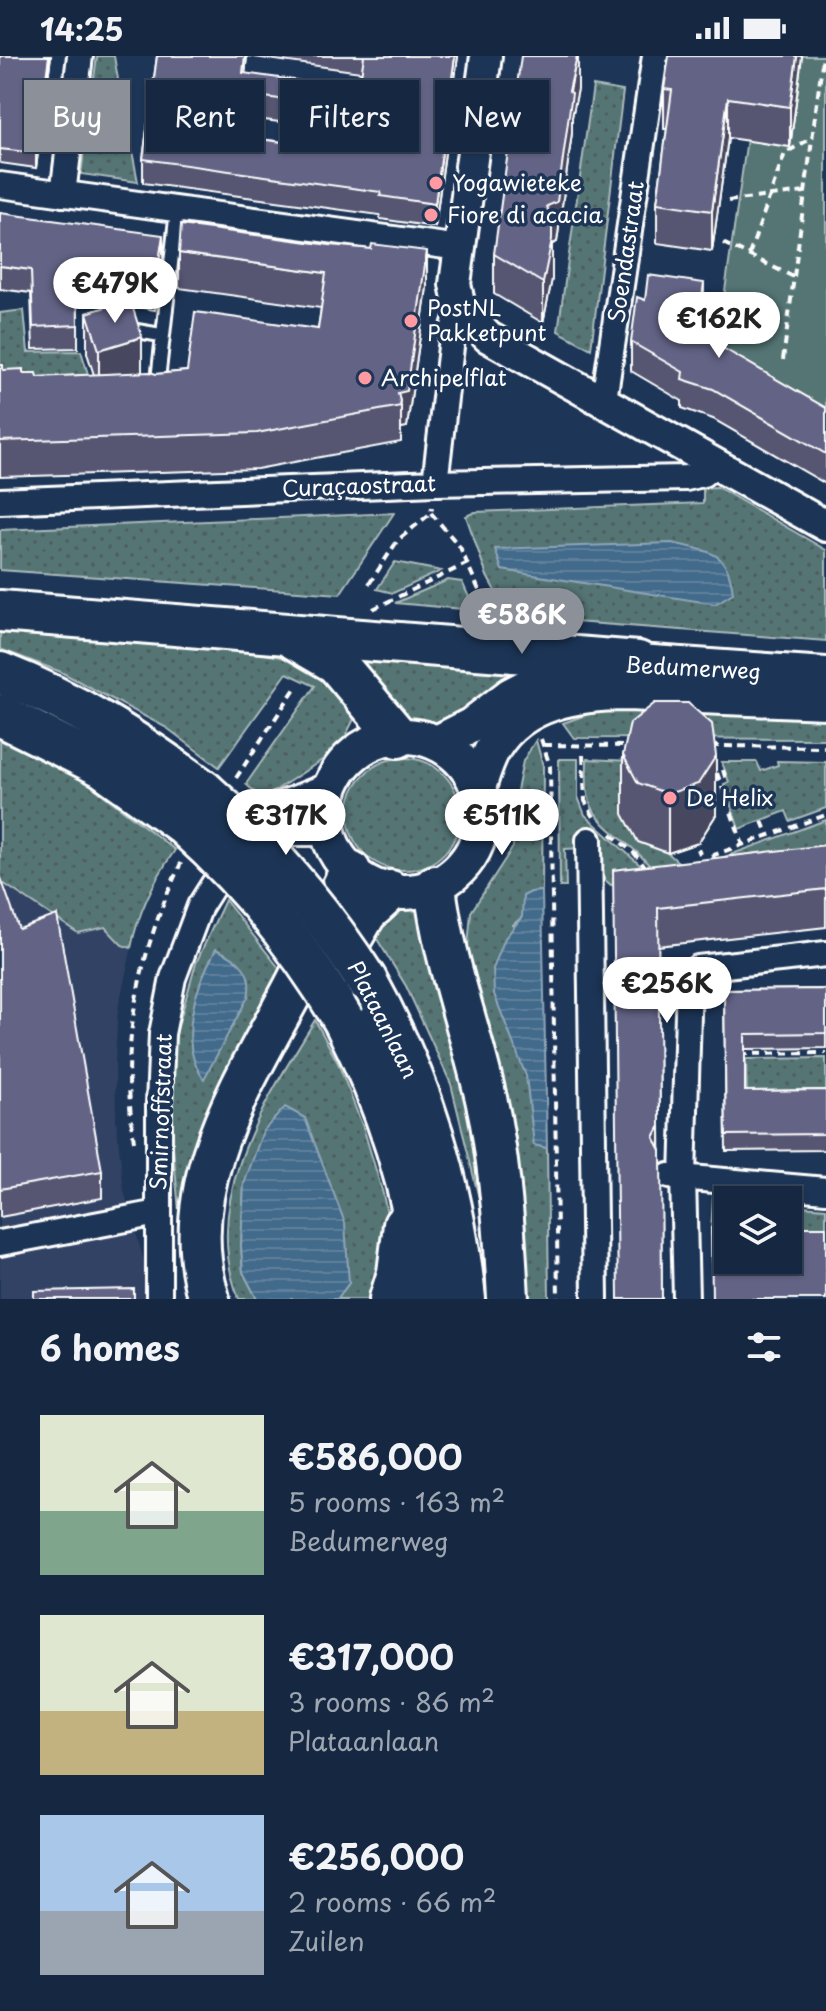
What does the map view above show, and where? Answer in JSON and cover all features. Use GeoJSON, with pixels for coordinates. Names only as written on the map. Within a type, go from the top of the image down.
{"type":"FeatureCollection","features":[{"type":"Feature","properties":{"kind":"highway"},"geometry":{"type":"LineString","coordinates":[[0,611],[638,662]]}},
{"type":"Feature","properties":{"kind":"highway"},"geometry":{"type":"LineString","coordinates":[[286,635],[336,663],[398,737]]}},
{"type":"Feature","properties":{"kind":"highway","name":"Plataanlaan"},"geometry":{"type":"LineString","coordinates":[[0,673],[74,706],[136,741],[204,791],[241,824],[301,888],[339,938],[366,980],[409,1064],[433,1129],[449,1188],[460,1247],[465,1299]]}},
{"type":"Feature","properties":{"kind":"highway","name":"Plataanlaan"},"geometry":{"type":"LineString","coordinates":[[0,715],[102,766],[183,824],[235,872],[299,949],[344,1021],[385,1108],[418,1231],[426,1299]]}},
{"type":"Feature","properties":{"kind":"highway"},"geometry":{"type":"LineString","coordinates":[[209,1299],[201,1273],[200,1211],[210,1158],[234,1100],[298,980],[350,871]]}},
{"type":"Feature","properties":{"kind":"highway"},"geometry":{"type":"LineString","coordinates":[[435,886],[449,962],[490,1117],[504,1225],[508,1299]]}},
{"type":"Feature","properties":{"kind":"highway"},"geometry":{"type":"LineString","coordinates":[[229,1299],[222,1280],[218,1242],[222,1192],[235,1142],[366,913],[390,891]]}},
{"type":"Feature","properties":{"kind":"highway"},"geometry":{"type":"LineString","coordinates":[[390,1299],[398,1273],[408,1185]]}},
{"type":"Feature","properties":{"kind":"main road","name":"Bedumerweg"},"geometry":{"type":"LineString","coordinates":[[437,743],[472,725],[511,695],[536,682],[593,666],[638,662],[826,675]]}},
{"type":"Feature","properties":{"kind":"main road","name":"Bedumerweg"},"geometry":{"type":"LineString","coordinates":[[478,788],[493,748],[503,734],[532,712],[573,697],[612,693],[826,701]]}},
{"type":"Feature","properties":{"kind":"main road"},"geometry":{"type":"LineString","coordinates":[[398,737],[437,743],[464,764],[478,788],[482,819],[475,847],[459,870],[435,886],[414,892],[390,891],[371,885],[350,871],[338,856],[328,833],[326,810],[332,784],[348,761],[371,744],[398,737]]}},
{"type":"Feature","properties":{"kind":"street"},"geometry":{"type":"LineString","coordinates":[[63,194],[80,56]]}},
{"type":"Feature","properties":{"kind":"street"},"geometry":{"type":"LineString","coordinates":[[486,56],[455,284],[460,307],[488,337],[826,526]]}},
{"type":"Feature","properties":{"kind":"street","name":"Soendastraat"},"geometry":{"type":"LineString","coordinates":[[604,400],[655,56]]}},
{"type":"Feature","properties":{"kind":"street"},"geometry":{"type":"LineString","coordinates":[[0,185],[460,248]]}},
{"type":"Feature","properties":{"kind":"street"},"geometry":{"type":"LineString","coordinates":[[435,483],[453,330],[460,307]]}},
{"type":"Feature","properties":{"kind":"street","name":"Curaçaostraat"},"geometry":{"type":"LineString","coordinates":[[0,501],[435,483],[686,478],[703,474],[714,465]]}},
{"type":"Feature","properties":{"kind":"street","name":"Smirnoffstraat"},"geometry":{"type":"LineString","coordinates":[[159,1299],[162,1034],[173,978],[200,906],[238,846],[274,807],[332,784]]}},
{"type":"Feature","properties":{"kind":"street"},"geometry":{"type":"LineString","coordinates":[[595,1299],[604,1175],[597,829]]}},
{"type":"Feature","properties":{"kind":"street"},"geometry":{"type":"LineString","coordinates":[[238,846],[277,833],[328,833]]}},
{"type":"Feature","properties":{"kind":"street"},"geometry":{"type":"LineString","coordinates":[[686,1299],[676,1176],[689,981],[698,968],[826,954]]}},
{"type":"Feature","properties":{"kind":"street"},"geometry":{"type":"LineString","coordinates":[[676,1176],[826,1190]]}},
{"type":"Feature","properties":{"kind":"street"},"geometry":{"type":"LineString","coordinates":[[0,1243],[158,1213]]}},
{"type":"Feature","properties":{"kind":"lane"},"geometry":{"type":"LineString","coordinates":[[156,401],[177,210]]}},
{"type":"Feature","properties":{"kind":"lane"},"geometry":{"type":"LineString","coordinates":[[106,326],[161,335]]}},
{"type":"Feature","properties":{"kind":"path"},"geometry":{"type":"LineString","coordinates":[[783,360],[823,56]]}},
{"type":"Feature","properties":{"kind":"path"},"geometry":{"type":"LineString","coordinates":[[749,255],[785,153],[812,138]]}},
{"type":"Feature","properties":{"kind":"path"},"geometry":{"type":"LineString","coordinates":[[728,201],[805,192]]}},
{"type":"Feature","properties":{"kind":"path"},"geometry":{"type":"LineString","coordinates":[[723,243],[794,277]]}},
{"type":"Feature","properties":{"kind":"path"},"geometry":{"type":"LineString","coordinates":[[369,584],[398,540],[431,513],[460,547],[489,613]]}},
{"type":"Feature","properties":{"kind":"path"},"geometry":{"type":"LineString","coordinates":[[390,600],[468,563]]}},
{"type":"Feature","properties":{"kind":"path"},"geometry":{"type":"LineString","coordinates":[[540,734],[550,766],[558,1299]]}},
{"type":"Feature","properties":{"kind":"path"},"geometry":{"type":"LineString","coordinates":[[544,745],[638,746]]}},
{"type":"Feature","properties":{"kind":"path"},"geometry":{"type":"LineString","coordinates":[[701,746],[826,747]]}},
{"type":"Feature","properties":{"kind":"path"},"geometry":{"type":"LineString","coordinates":[[583,755],[585,801],[597,829],[635,854],[649,872]]}},
{"type":"Feature","properties":{"kind":"path"},"geometry":{"type":"LineString","coordinates":[[727,783],[720,772],[743,845]]}},
{"type":"Feature","properties":{"kind":"path"},"geometry":{"type":"LineString","coordinates":[[711,856],[826,815]]}},
{"type":"Feature","properties":{"kind":"path"},"geometry":{"type":"LineString","coordinates":[[762,821],[768,836]]}},
{"type":"Feature","properties":{"kind":"path"},"geometry":{"type":"LineString","coordinates":[[736,1054],[826,1053]]}},
{"type":"Feature","properties":{"kind":"shaded area"},"geometry":{"type":"Polygon","coordinates":[[[672,543],[706,551],[721,560],[727,568],[733,593],[715,604],[502,570],[495,549],[672,543]]]}},
{"type":"Feature","properties":{"kind":"shaded area"},"geometry":{"type":"Polygon","coordinates":[[[0,856],[133,942],[118,1009],[116,1119],[124,1191],[146,1268],[147,1299],[0,1299],[0,856]]]}},
{"type":"Feature","properties":{"kind":"shaded area"},"geometry":{"type":"Polygon","coordinates":[[[542,891],[547,1148],[534,1145],[526,1076],[494,994],[493,969],[505,938],[522,917],[523,896],[542,891]]]}},
{"type":"Feature","properties":{"kind":"shaded area"},"geometry":{"type":"Polygon","coordinates":[[[216,949],[243,967],[249,988],[248,997],[204,1079],[191,1048],[190,1031],[196,996],[216,949]]]}},
{"type":"Feature","properties":{"kind":"shaded area"},"geometry":{"type":"Polygon","coordinates":[[[285,1107],[305,1118],[345,1223],[349,1283],[337,1299],[257,1299],[243,1272],[244,1184],[263,1131],[285,1107]]]}},
{"type":"Feature","properties":{"kind":"green space"},"geometry":{"type":"Polygon","coordinates":[[[97,56],[114,56],[118,80],[94,80],[97,56]]]}},
{"type":"Feature","properties":{"kind":"green space"},"geometry":{"type":"Polygon","coordinates":[[[759,56],[826,56],[826,409],[717,346],[759,56]]]}},
{"type":"Feature","properties":{"kind":"green space"},"geometry":{"type":"Polygon","coordinates":[[[593,86],[623,91],[591,349],[558,331],[593,86]]]}},
{"type":"Feature","properties":{"kind":"green space"},"geometry":{"type":"Polygon","coordinates":[[[130,141],[138,182],[81,174],[84,152],[130,152],[130,141]]]}},
{"type":"Feature","properties":{"kind":"green space"},"geometry":{"type":"Polygon","coordinates":[[[24,310],[28,352],[81,351],[95,397],[0,371],[0,313],[24,310]]]}},
{"type":"Feature","properties":{"kind":"green space"},"geometry":{"type":"Polygon","coordinates":[[[717,487],[826,550],[826,641],[509,617],[487,576],[466,516],[475,512],[703,503],[703,488],[717,487]]]}},
{"type":"Feature","properties":{"kind":"green space"},"geometry":{"type":"Polygon","coordinates":[[[394,513],[340,594],[0,570],[0,530],[394,513]]]}},
{"type":"Feature","properties":{"kind":"green space"},"geometry":{"type":"Polygon","coordinates":[[[395,562],[441,571],[393,593],[377,589],[395,562]]]}},
{"type":"Feature","properties":{"kind":"green space"},"geometry":{"type":"Polygon","coordinates":[[[448,580],[462,582],[475,610],[395,603],[448,580]]]}},
{"type":"Feature","properties":{"kind":"green space"},"geometry":{"type":"Polygon","coordinates":[[[0,630],[254,652],[306,662],[359,709],[339,749],[262,799],[246,784],[315,686],[287,673],[219,767],[167,728],[61,672],[0,649],[0,630]]]}},
{"type":"Feature","properties":{"kind":"green space"},"geometry":{"type":"Polygon","coordinates":[[[345,658],[499,662],[512,688],[435,731],[406,724],[345,658]]]}},
{"type":"Feature","properties":{"kind":"green space"},"geometry":{"type":"Polygon","coordinates":[[[600,710],[826,717],[826,739],[574,738],[563,723],[600,710]]]}},
{"type":"Feature","properties":{"kind":"green space"},"geometry":{"type":"Polygon","coordinates":[[[0,740],[88,783],[175,850],[148,897],[131,948],[122,945],[105,927],[78,933],[0,881],[0,740]]]}},
{"type":"Feature","properties":{"kind":"green space"},"geometry":{"type":"Polygon","coordinates":[[[536,740],[543,766],[542,891],[531,892],[522,917],[513,925],[534,1145],[547,1148],[549,1299],[519,1299],[467,958],[471,912],[513,847],[516,796],[523,761],[536,740]]]}},
{"type":"Feature","properties":{"kind":"green space"},"geometry":{"type":"Polygon","coordinates":[[[404,758],[426,762],[444,774],[456,792],[460,814],[456,836],[444,854],[426,866],[404,870],[382,866],[364,854],[352,836],[348,814],[352,792],[364,774],[382,762],[404,758]]]}},
{"type":"Feature","properties":{"kind":"green space"},"geometry":{"type":"Polygon","coordinates":[[[559,759],[578,759],[578,797],[585,815],[640,865],[644,874],[611,885],[584,848],[565,849],[566,887],[560,887],[559,759]]]}},
{"type":"Feature","properties":{"kind":"green space"},"geometry":{"type":"Polygon","coordinates":[[[587,759],[655,762],[638,842],[668,853],[678,862],[653,871],[638,853],[603,823],[589,800],[587,759]]]}},
{"type":"Feature","properties":{"kind":"green space"},"geometry":{"type":"Polygon","coordinates":[[[777,761],[826,762],[826,808],[790,821],[786,811],[739,829],[724,784],[729,782],[722,762],[757,762],[761,771],[778,765],[777,761]]]}},
{"type":"Feature","properties":{"kind":"green space"},"geometry":{"type":"Polygon","coordinates":[[[826,820],[826,863],[713,861],[826,820]]]}},
{"type":"Feature","properties":{"kind":"green space"},"geometry":{"type":"Polygon","coordinates":[[[225,900],[287,978],[222,1095],[179,1211],[172,1136],[175,1037],[196,963],[225,900]]]}},
{"type":"Feature","properties":{"kind":"green space"},"geometry":{"type":"Polygon","coordinates":[[[418,901],[458,1045],[496,1268],[451,1084],[406,986],[369,926],[381,911],[418,901]]]}},
{"type":"Feature","properties":{"kind":"green space"},"geometry":{"type":"Polygon","coordinates":[[[315,1020],[338,1063],[364,1130],[383,1194],[392,1237],[378,1299],[337,1299],[349,1283],[244,1184],[243,1272],[257,1299],[239,1299],[229,1262],[227,1225],[232,1189],[258,1118],[315,1020]]]}},
{"type":"Feature","properties":{"kind":"green space"},"geometry":{"type":"Polygon","coordinates":[[[826,1058],[826,1094],[747,1096],[746,1059],[826,1058]]]}},
{"type":"Feature","properties":{"kind":"green space"},"geometry":{"type":"Polygon","coordinates":[[[713,1197],[714,1234],[711,1234],[713,1197]]]}},
{"type":"Feature","properties":{"kind":"green space"},"geometry":{"type":"Polygon","coordinates":[[[802,1206],[826,1208],[826,1232],[802,1233],[802,1206]]]}},
{"type":"Feature","properties":{"kind":"building"},"geometry":{"type":"Polygon","coordinates":[[[0,56],[49,56],[46,80],[24,80],[24,152],[0,149],[0,56]]]}},
{"type":"Feature","properties":{"kind":"building"},"geometry":{"type":"Polygon","coordinates":[[[157,56],[245,56],[243,73],[294,80],[280,80],[280,99],[264,97],[264,80],[154,80],[157,56]]]}},
{"type":"Feature","properties":{"kind":"building"},"geometry":{"type":"Polygon","coordinates":[[[364,56],[455,56],[452,80],[435,80],[435,152],[442,152],[435,204],[380,196],[381,192],[143,159],[146,137],[146,152],[264,152],[264,140],[280,142],[280,152],[419,152],[419,80],[360,80],[364,56]]]}},
{"type":"Feature","properties":{"kind":"building"},"geometry":{"type":"Polygon","coordinates":[[[521,56],[577,56],[569,91],[572,93],[557,202],[547,206],[552,222],[552,239],[543,283],[494,254],[508,152],[549,152],[549,80],[518,80],[521,56]]]}},
{"type":"Feature","properties":{"kind":"building"},"geometry":{"type":"Polygon","coordinates":[[[669,56],[797,56],[790,107],[728,98],[712,211],[657,203],[672,90],[664,89],[669,56]]]}},
{"type":"Feature","properties":{"kind":"building"},"geometry":{"type":"Polygon","coordinates":[[[0,213],[163,235],[155,287],[77,275],[78,325],[33,327],[31,270],[0,266],[0,213]]]}},
{"type":"Feature","properties":{"kind":"building"},"geometry":{"type":"Polygon","coordinates":[[[181,225],[330,245],[371,249],[372,244],[427,251],[407,391],[398,393],[401,406],[257,433],[0,441],[0,365],[3,365],[3,370],[23,369],[23,373],[36,373],[37,377],[187,371],[195,312],[318,329],[326,273],[179,253],[181,225]]]}},
{"type":"Feature","properties":{"kind":"building"},"geometry":{"type":"Polygon","coordinates":[[[648,275],[704,283],[697,333],[826,408],[826,454],[713,389],[682,379],[683,372],[631,342],[637,297],[645,300],[648,275]]]}},
{"type":"Feature","properties":{"kind":"building"},"geometry":{"type":"Polygon","coordinates":[[[130,299],[142,337],[99,350],[87,313],[130,299]]]}},
{"type":"Feature","properties":{"kind":"building"},"geometry":{"type":"Polygon","coordinates":[[[655,703],[688,703],[712,724],[716,756],[698,784],[668,794],[638,783],[623,755],[630,723],[655,703]]]}},
{"type":"Feature","properties":{"kind":"building"},"geometry":{"type":"Polygon","coordinates":[[[826,845],[826,889],[658,908],[660,1126],[654,1137],[661,1150],[662,1299],[618,1299],[613,870],[826,845]]]}},
{"type":"Feature","properties":{"kind":"building"},"geometry":{"type":"Polygon","coordinates":[[[0,879],[19,929],[57,915],[102,1171],[0,1189],[0,879]]]}},
{"type":"Feature","properties":{"kind":"building"},"geometry":{"type":"Polygon","coordinates":[[[826,989],[826,1033],[745,1034],[745,1091],[826,1090],[826,1134],[726,1135],[724,990],[826,989]]]}},
{"type":"Feature","properties":{"kind":"building"},"geometry":{"type":"Polygon","coordinates":[[[802,1227],[826,1227],[826,1299],[712,1299],[711,1228],[714,1228],[714,1274],[802,1274],[802,1227]]]}},
{"type":"Feature","properties":{"kind":"building"},"geometry":{"type":"Polygon","coordinates":[[[134,1289],[134,1299],[34,1299],[34,1291],[134,1289]]]}},
{"type":"Feature","properties":{"kind":"place","name":"Yogawieteke"},"geometry":{"type":"Point","coordinates":[436,183]}},
{"type":"Feature","properties":{"kind":"place","name":"Fiore di acacia"},"geometry":{"type":"Point","coordinates":[431,215]}},
{"type":"Feature","properties":{"kind":"place","name":"PostNL Pakketpunt"},"geometry":{"type":"Point","coordinates":[411,321]}},
{"type":"Feature","properties":{"kind":"place","name":"Archipelflat"},"geometry":{"type":"Point","coordinates":[365,378]}},
{"type":"Feature","properties":{"kind":"place","name":"De Helix"},"geometry":{"type":"Point","coordinates":[670,798]}}]}
